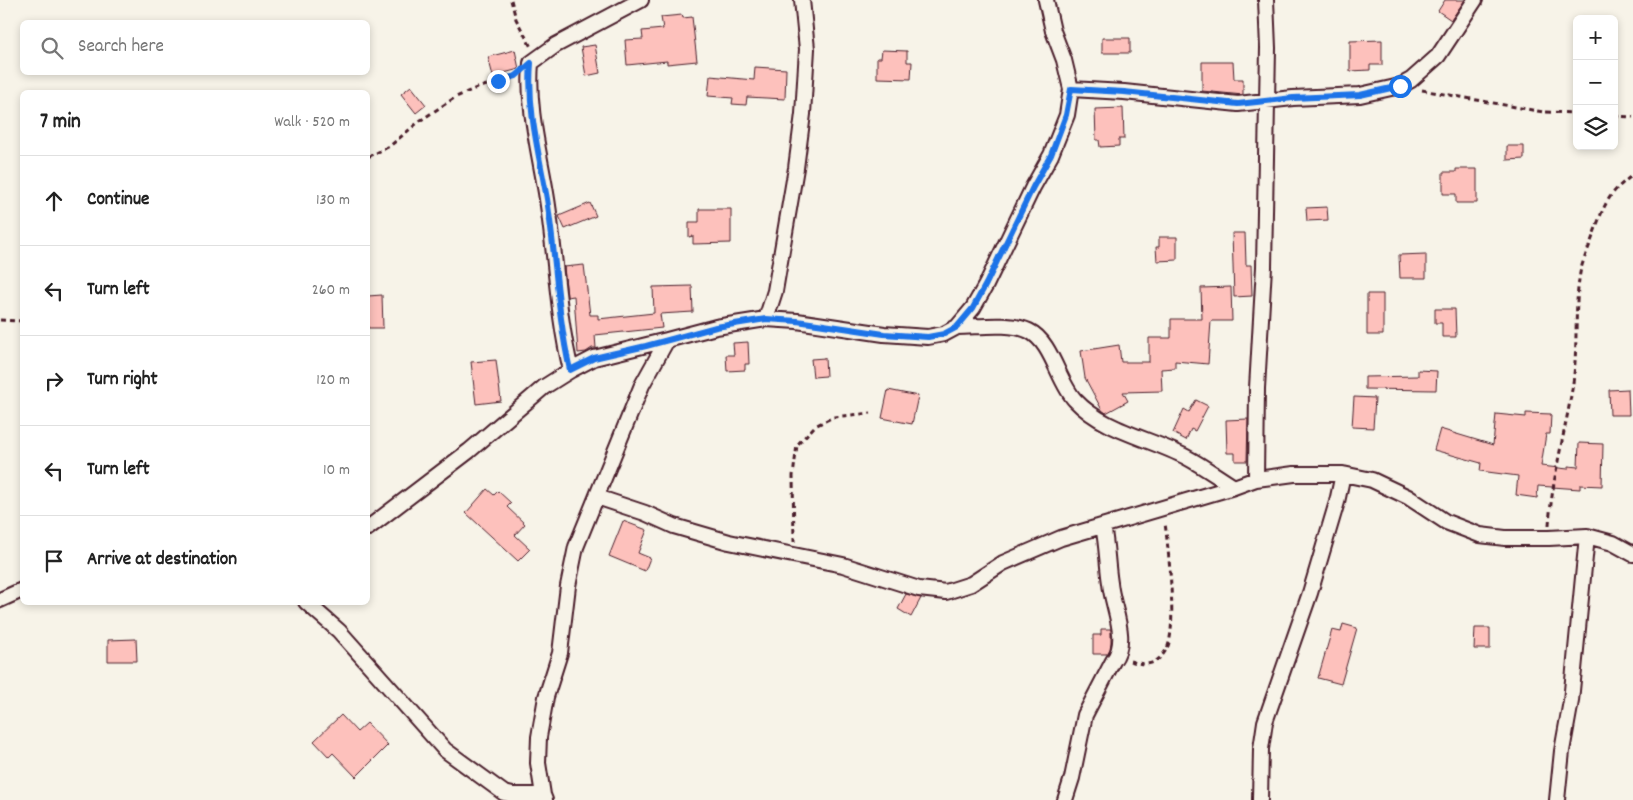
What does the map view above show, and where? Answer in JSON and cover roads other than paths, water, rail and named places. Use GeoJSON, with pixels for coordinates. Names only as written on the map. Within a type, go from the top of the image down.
{"type":"FeatureCollection","features":[{"type":"Feature","properties":{"kind":"street"},"geometry":{"type":"LineString","coordinates":[[570,370],[560,319],[552,241],[531,103],[530,79],[534,61],[556,45],[641,0]]}},
{"type":"Feature","properties":{"kind":"street"},"geometry":{"type":"LineString","coordinates":[[766,319],[775,291],[802,123],[807,49],[802,0]]}},
{"type":"Feature","properties":{"kind":"street"},"geometry":{"type":"LineString","coordinates":[[370,526],[470,451],[544,387],[570,370],[594,358],[716,327],[766,319],[797,321],[884,334],[928,337],[944,334],[957,327],[973,308],[982,292],[1033,187],[1051,155],[1066,115],[1071,89],[1064,60],[1053,31],[1046,0]]}},
{"type":"Feature","properties":{"kind":"street"},"geometry":{"type":"LineString","coordinates":[[1256,479],[1257,388],[1264,267],[1268,48],[1266,0]]}},
{"type":"Feature","properties":{"kind":"street"},"geometry":{"type":"LineString","coordinates":[[1071,89],[1124,92],[1238,104],[1293,98],[1360,95],[1400,86],[1411,80],[1438,56],[1475,0]]}},
{"type":"Feature","properties":{"kind":"street"},"geometry":{"type":"LineString","coordinates":[[957,327],[1000,326],[1028,331],[1040,339],[1073,398],[1087,412],[1102,421],[1186,457],[1234,487]]}},
{"type":"Feature","properties":{"kind":"street"},"geometry":{"type":"LineString","coordinates":[[310,605],[339,630],[445,750],[504,793],[544,798],[538,762],[539,737],[546,697],[560,653],[568,586],[576,547],[642,385],[666,340]]}},
{"type":"Feature","properties":{"kind":"street"},"geometry":{"type":"LineString","coordinates":[[597,497],[645,513],[674,526],[720,539],[843,565],[919,588],[946,592],[971,584],[1003,563],[1061,538],[1256,479],[1294,474],[1343,474],[1372,480],[1408,497],[1446,522],[1480,535],[1505,538],[1587,536],[1613,543],[1633,554]]}},
{"type":"Feature","properties":{"kind":"street"},"geometry":{"type":"LineString","coordinates":[[1260,800],[1261,749],[1265,722],[1310,593],[1337,502],[1343,474]]}},
{"type":"Feature","properties":{"kind":"street"},"geometry":{"type":"LineString","coordinates":[[1065,800],[1072,778],[1085,715],[1119,654],[1118,618],[1110,585],[1108,553],[1103,526]]}},
{"type":"Feature","properties":{"kind":"street"},"geometry":{"type":"LineString","coordinates":[[1557,800],[1562,751],[1571,701],[1587,536]]}},
{"type":"Feature","properties":{"kind":"street"},"geometry":{"type":"LineString","coordinates":[[0,600],[20,591]]}}]}
